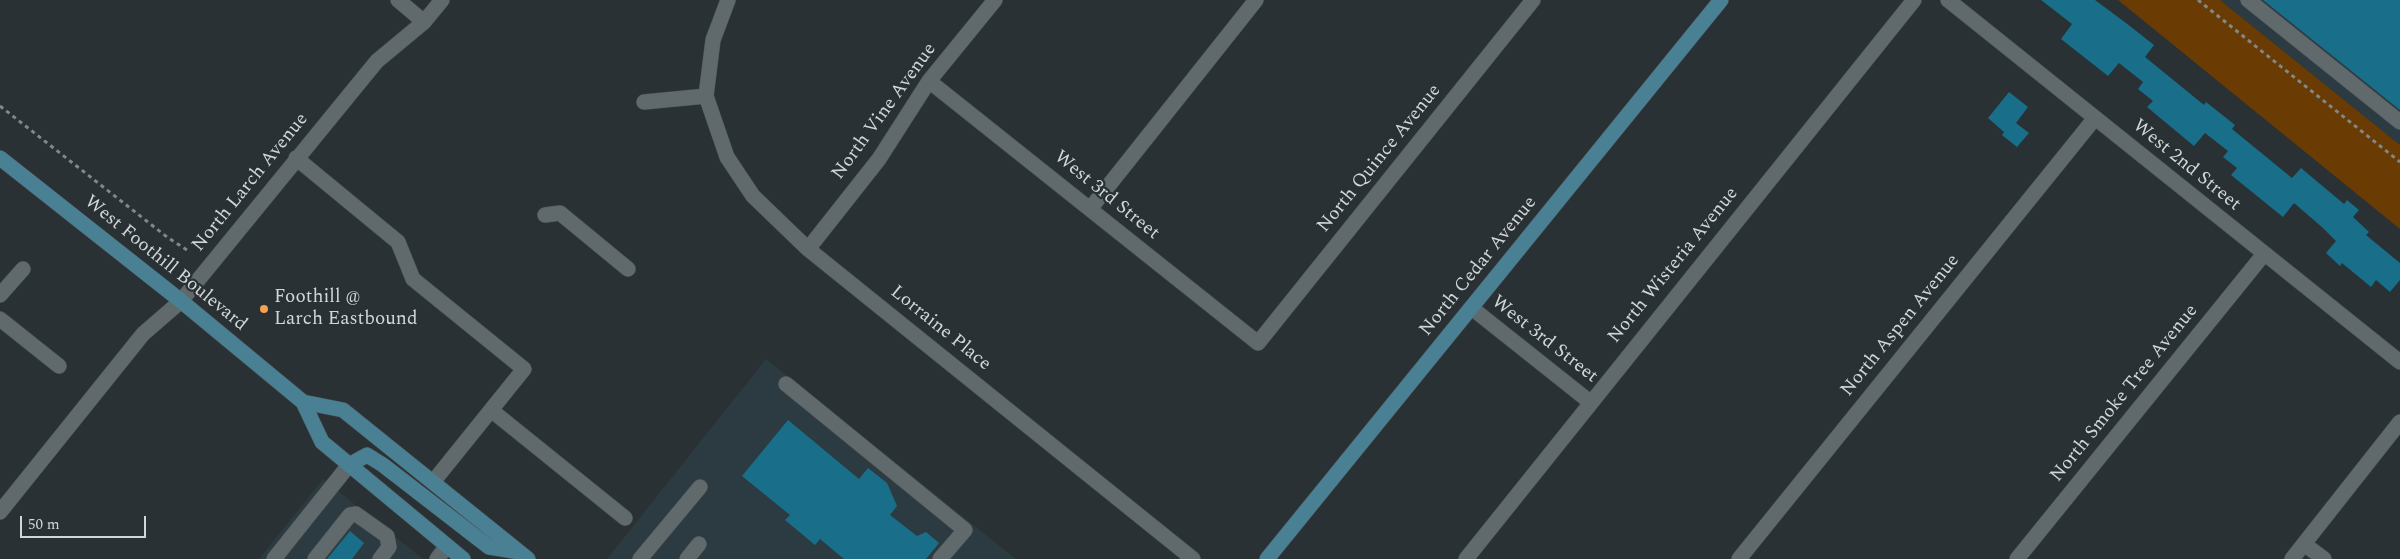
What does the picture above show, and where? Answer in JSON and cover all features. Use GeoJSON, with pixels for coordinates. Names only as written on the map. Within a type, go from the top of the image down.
{"type":"FeatureCollection","features":[{"type":"Feature","properties":{"kind":"main road","name":"North Cedar Avenue"},"geometry":{"type":"LineString","coordinates":[[1268,559],[1721,0]]}},
{"type":"Feature","properties":{"kind":"main road","name":"West Foothill Boulevard"},"geometry":{"type":"LineString","coordinates":[[0,158],[182,301],[303,402],[322,442],[463,559]]}},
{"type":"Feature","properties":{"kind":"main road","name":"West Foothill Boulevard"},"geometry":{"type":"LineString","coordinates":[[303,402],[343,410],[524,556]]}},
{"type":"Feature","properties":{"kind":"main road"},"geometry":{"type":"LineString","coordinates":[[349,465],[366,455],[383,465],[489,547],[524,556]]}},
{"type":"Feature","properties":{"kind":"street"},"geometry":{"type":"LineString","coordinates":[[398,0],[424,22]]}},
{"type":"Feature","properties":{"kind":"street","name":"North Larch Avenue"},"geometry":{"type":"LineString","coordinates":[[0,512],[143,334],[182,301],[296,158],[377,61],[424,22],[442,0]]}},
{"type":"Feature","properties":{"kind":"street"},"geometry":{"type":"LineString","coordinates":[[644,102],[706,96],[713,40],[728,0]]}},
{"type":"Feature","properties":{"kind":"street","name":"North Vine Avenue"},"geometry":{"type":"LineString","coordinates":[[808,249],[879,159],[929,81],[994,0]]}},
{"type":"Feature","properties":{"kind":"street"},"geometry":{"type":"LineString","coordinates":[[1090,209],[1256,0]]}},
{"type":"Feature","properties":{"kind":"street","name":"North Quince Avenue"},"geometry":{"type":"LineString","coordinates":[[1258,343],[1533,0]]}},
{"type":"Feature","properties":{"kind":"street","name":"North Wisteria Avenue"},"geometry":{"type":"LineString","coordinates":[[1466,559],[1914,0]]}},
{"type":"Feature","properties":{"kind":"street","name":"West 2nd Street"},"geometry":{"type":"LineString","coordinates":[[1948,0],[2400,362]]}},
{"type":"Feature","properties":{"kind":"street"},"geometry":{"type":"LineString","coordinates":[[2248,0],[2400,122]]}},
{"type":"Feature","properties":{"kind":"street","name":"West 3rd Street"},"geometry":{"type":"LineString","coordinates":[[929,81],[1258,343]]}},
{"type":"Feature","properties":{"kind":"street","name":"Lorraine Place"},"geometry":{"type":"LineString","coordinates":[[706,96],[727,157],[753,196],[808,249],[1194,559]]}},
{"type":"Feature","properties":{"kind":"street","name":"North Aspen Avenue"},"geometry":{"type":"LineString","coordinates":[[1739,559],[2095,118]]}},
{"type":"Feature","properties":{"kind":"street"},"geometry":{"type":"LineString","coordinates":[[296,158],[398,242],[412,279],[524,369],[433,482]]}},
{"type":"Feature","properties":{"kind":"street"},"geometry":{"type":"LineString","coordinates":[[545,215],[560,213],[628,269]]}},
{"type":"Feature","properties":{"kind":"street","name":"North Smoke Tree Avenue"},"geometry":{"type":"LineString","coordinates":[[2017,559],[2264,254]]}},
{"type":"Feature","properties":{"kind":"street"},"geometry":{"type":"LineString","coordinates":[[0,295],[23,269]]}},
{"type":"Feature","properties":{"kind":"street","name":"West 3rd Street"},"geometry":{"type":"LineString","coordinates":[[1472,309],[1590,402]]}},
{"type":"Feature","properties":{"kind":"street"},"geometry":{"type":"LineString","coordinates":[[0,319],[59,366]]}},
{"type":"Feature","properties":{"kind":"street"},"geometry":{"type":"LineString","coordinates":[[786,384],[965,530],[940,559]]}},
{"type":"Feature","properties":{"kind":"street"},"geometry":{"type":"LineString","coordinates":[[491,410],[625,518]]}},
{"type":"Feature","properties":{"kind":"street"},"geometry":{"type":"LineString","coordinates":[[2292,559],[2400,422]]}},
{"type":"Feature","properties":{"kind":"street"},"geometry":{"type":"LineString","coordinates":[[274,559],[349,465]]}},
{"type":"Feature","properties":{"kind":"street"},"geometry":{"type":"LineString","coordinates":[[640,559],[700,487]]}},
{"type":"Feature","properties":{"kind":"street"},"geometry":{"type":"LineString","coordinates":[[316,559],[350,515],[356,514],[387,536],[389,547],[380,559]]}},
{"type":"Feature","properties":{"kind":"street"},"geometry":{"type":"LineString","coordinates":[[687,559],[699,544]]}},
{"type":"Feature","properties":{"kind":"street"},"geometry":{"type":"LineString","coordinates":[[2304,544],[2324,559]]}},
{"type":"Feature","properties":{"kind":"street"},"geometry":{"type":"LineString","coordinates":[[437,559],[447,546]]}},
{"type":"Feature","properties":{"kind":"path"},"geometry":{"type":"LineString","coordinates":[[2198,0],[2400,162]]}},
{"type":"Feature","properties":{"kind":"path"},"geometry":{"type":"LineString","coordinates":[[0,106],[167,237],[187,250]]}},
{"type":"Feature","properties":{"kind":"shaded area"},"geometry":{"type":"Polygon","coordinates":[[[2118,0],[2220,0],[2400,145],[2400,229],[2118,0]]]}},
{"type":"Feature","properties":{"kind":"shaded area"},"geometry":{"type":"Polygon","coordinates":[[[2220,0],[2400,0],[2400,145],[2220,0]]]}},
{"type":"Feature","properties":{"kind":"shaded area"},"geometry":{"type":"Polygon","coordinates":[[[766,359],[1016,559],[607,559],[766,359]]]}},
{"type":"Feature","properties":{"kind":"shaded area"},"geometry":{"type":"Polygon","coordinates":[[[323,479],[423,559],[259,559],[323,479]]]}},
{"type":"Feature","properties":{"kind":"building"},"geometry":{"type":"Polygon","coordinates":[[[2041,0],[2095,0],[2126,23],[2154,45],[2145,57],[2204,105],[2206,102],[2235,125],[2232,129],[2292,178],[2301,168],[2344,204],[2347,200],[2359,210],[2353,217],[2369,232],[2366,235],[2400,263],[2400,280],[2390,292],[2376,280],[2371,287],[2342,263],[2340,266],[2326,253],[2336,241],[2323,228],[2294,203],[2283,217],[2231,175],[2237,168],[2223,157],[2228,151],[2205,133],[2194,146],[2147,107],[2153,101],[2138,89],[2143,82],[2119,63],[2108,76],[2061,39],[2072,24],[2041,0]]]}},
{"type":"Feature","properties":{"kind":"building"},"geometry":{"type":"Polygon","coordinates":[[[2263,0],[2400,0],[2400,110],[2263,0]]]}},
{"type":"Feature","properties":{"kind":"building"},"geometry":{"type":"Polygon","coordinates":[[[2009,92],[2028,107],[2016,123],[2029,133],[2017,147],[2002,135],[2004,132],[1988,118],[2009,92]]]}},
{"type":"Feature","properties":{"kind":"building"},"geometry":{"type":"Polygon","coordinates":[[[788,420],[859,479],[868,468],[887,483],[897,506],[890,515],[917,536],[926,532],[939,543],[926,559],[844,559],[820,539],[815,545],[785,520],[790,515],[742,476],[788,420]]]}},
{"type":"Feature","properties":{"kind":"building"},"geometry":{"type":"Polygon","coordinates":[[[350,531],[364,543],[352,559],[327,559],[350,531]]]}},
{"type":"Feature","properties":{"kind":"place","name":"Foothill @ Larch Eastbound"},"geometry":{"type":"Point","coordinates":[264,309]}}]}
